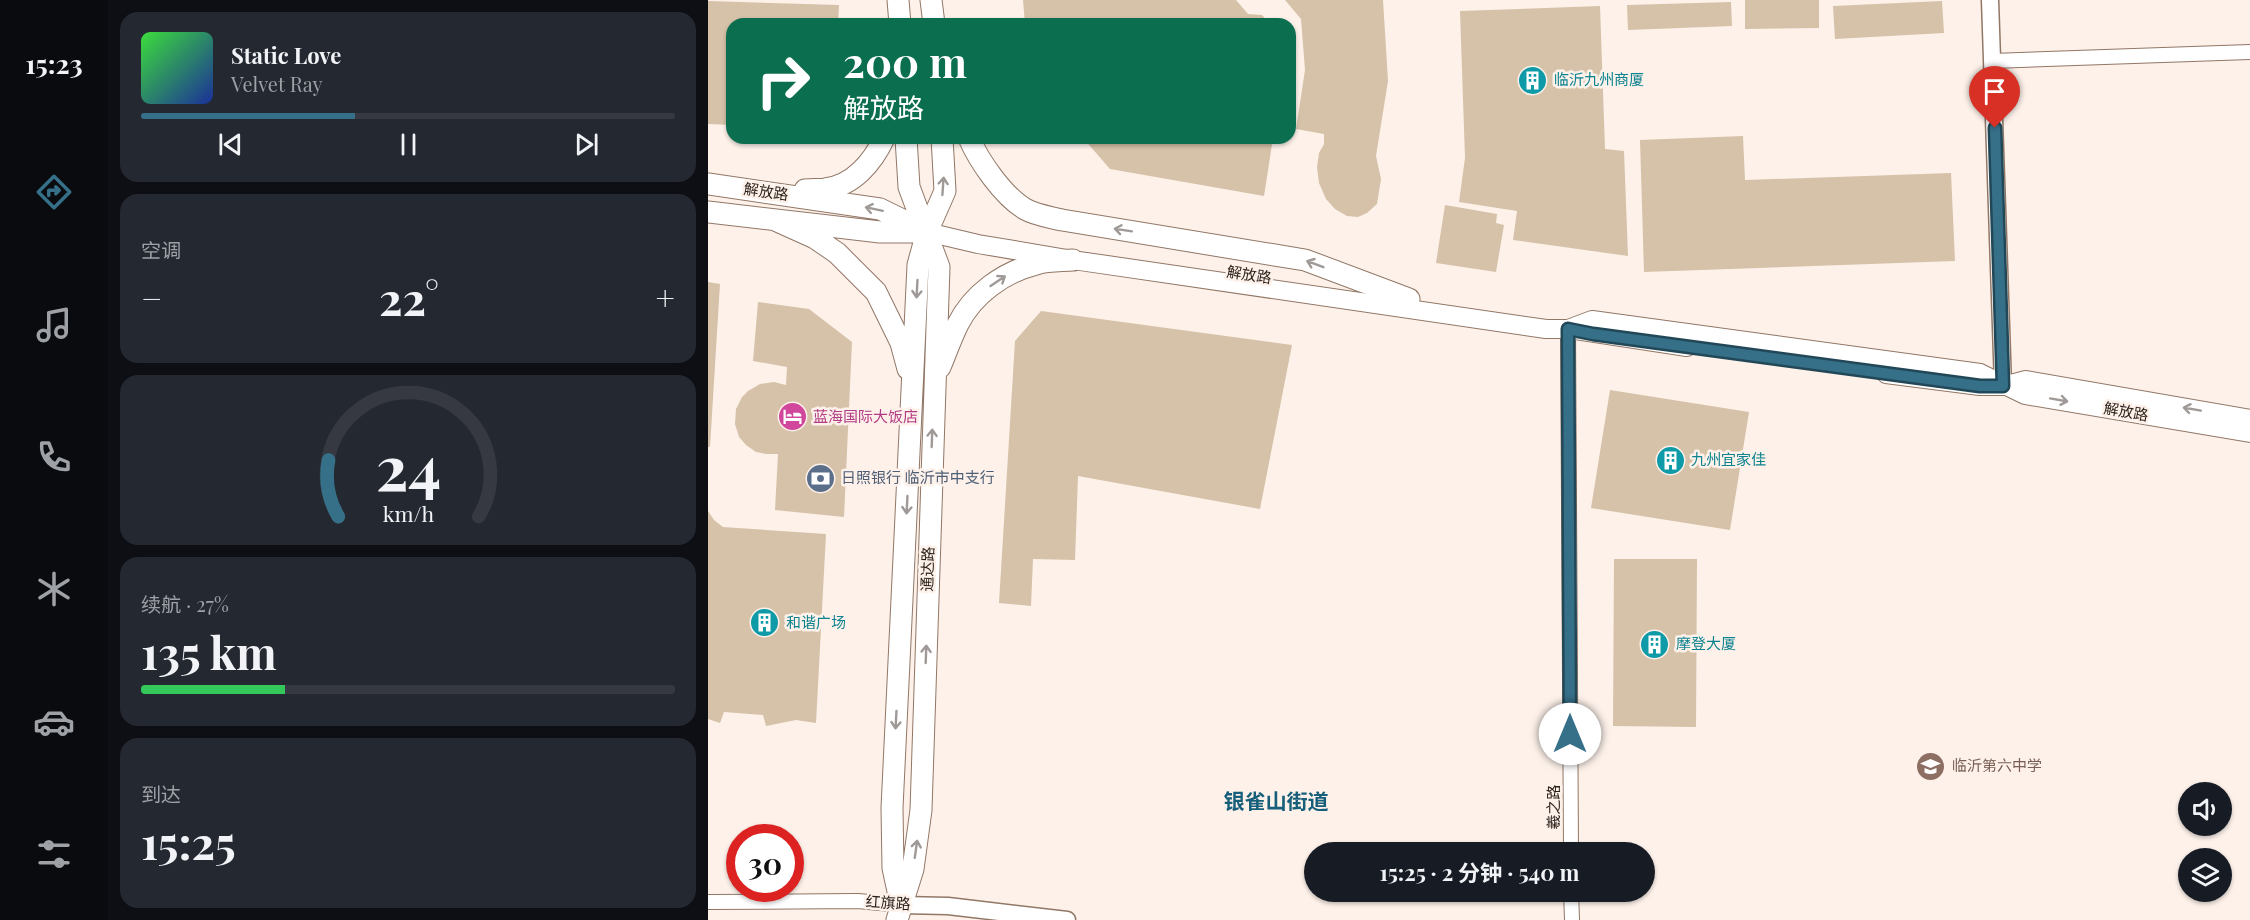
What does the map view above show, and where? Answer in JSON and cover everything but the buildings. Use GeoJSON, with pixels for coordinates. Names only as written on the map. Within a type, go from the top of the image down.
{"type":"FeatureCollection","features":[{"type":"Feature","properties":{"kind":"main road"},"geometry":{"type":"LineString","coordinates":[[898,0],[900,18]]}},
{"type":"Feature","properties":{"kind":"main road"},"geometry":{"type":"LineString","coordinates":[[931,0],[933,18]]}},
{"type":"Feature","properties":{"kind":"main road"},"geometry":{"type":"LineString","coordinates":[[771,193],[826,189],[845,182],[866,168],[881,144]]}},
{"type":"Feature","properties":{"kind":"main road","name":"通达路"},"geometry":{"type":"LineString","coordinates":[[901,915],[914,869],[921,810],[939,267],[909,187],[906,144]]}},
{"type":"Feature","properties":{"kind":"main road","name":"通达路"},"geometry":{"type":"LineString","coordinates":[[901,915],[893,868],[892,808],[918,265],[927,232],[945,191],[942,144]]}},
{"type":"Feature","properties":{"kind":"main road"},"geometry":{"type":"LineString","coordinates":[[972,144],[996,183],[1025,209],[1062,220],[1305,260],[1409,299]]}},
{"type":"Feature","properties":{"kind":"main road","name":"解放路"},"geometry":{"type":"LineString","coordinates":[[708,184],[880,209],[927,232],[978,244],[1073,260],[1546,329],[1568,329],[1592,320],[1980,373],[2025,395],[2250,433]]}},
{"type":"Feature","properties":{"kind":"main road","name":"解放路"},"geometry":{"type":"LineString","coordinates":[[708,212],[880,232],[978,234],[1547,321],[1568,329]]}},
{"type":"Feature","properties":{"kind":"main road"},"geometry":{"type":"LineString","coordinates":[[774,220],[815,238],[837,252],[876,292],[900,343],[913,384]]}},
{"type":"Feature","properties":{"kind":"main road"},"geometry":{"type":"LineString","coordinates":[[934,381],[958,323],[995,282],[1038,263],[1073,260]]}},
{"type":"Feature","properties":{"kind":"main road","name":"解放路"},"geometry":{"type":"LineString","coordinates":[[2003,386],[2026,380],[2250,420]]}},
{"type":"Feature","properties":{"kind":"street"},"geometry":{"type":"LineString","coordinates":[[1990,0],[2003,386]]}},
{"type":"Feature","properties":{"kind":"street"},"geometry":{"type":"LineString","coordinates":[[1992,61],[2250,52]]}},
{"type":"Feature","properties":{"kind":"street","name":"羲之路"},"geometry":{"type":"LineString","coordinates":[[1568,329],[1571,842]]}},
{"type":"Feature","properties":{"kind":"street","name":"红旗路"},"geometry":{"type":"LineString","coordinates":[[708,902],[858,901],[901,915],[948,906],[1067,920]]}},
{"type":"Feature","properties":{"kind":"street"},"geometry":{"type":"LineString","coordinates":[[1571,902],[1572,920]]}},
{"type":"Feature","properties":{"kind":"place","name":"临沂九州商厦"},"geometry":{"type":"Point","coordinates":[1533,80]}},
{"type":"Feature","properties":{"kind":"place","name":"蓝海国际大饭店"},"geometry":{"type":"Point","coordinates":[792,417]}},
{"type":"Feature","properties":{"kind":"place","name":"九州宜家佳"},"geometry":{"type":"Point","coordinates":[1670,460]}},
{"type":"Feature","properties":{"kind":"place","name":"日照银行 临沂市中支行"},"geometry":{"type":"Point","coordinates":[820,478]}},
{"type":"Feature","properties":{"kind":"place","name":"和谐广场"},"geometry":{"type":"Point","coordinates":[765,623]}},
{"type":"Feature","properties":{"kind":"place","name":"摩登大厦"},"geometry":{"type":"Point","coordinates":[1655,644]}},
{"type":"Feature","properties":{"kind":"place","name":"临沂第六中学"},"geometry":{"type":"Point","coordinates":[1931,766]}},
{"type":"Feature","properties":{"kind":"district","name":"银雀山街道"},"geometry":{"type":"Point","coordinates":[1276,802]}},
{"type":"Feature","properties":{"kind":"route"},"geometry":{"type":"LineString","coordinates":[[1570,734],[1568,329],[1980,386],[2003,386],[1995,128]]}}]}
